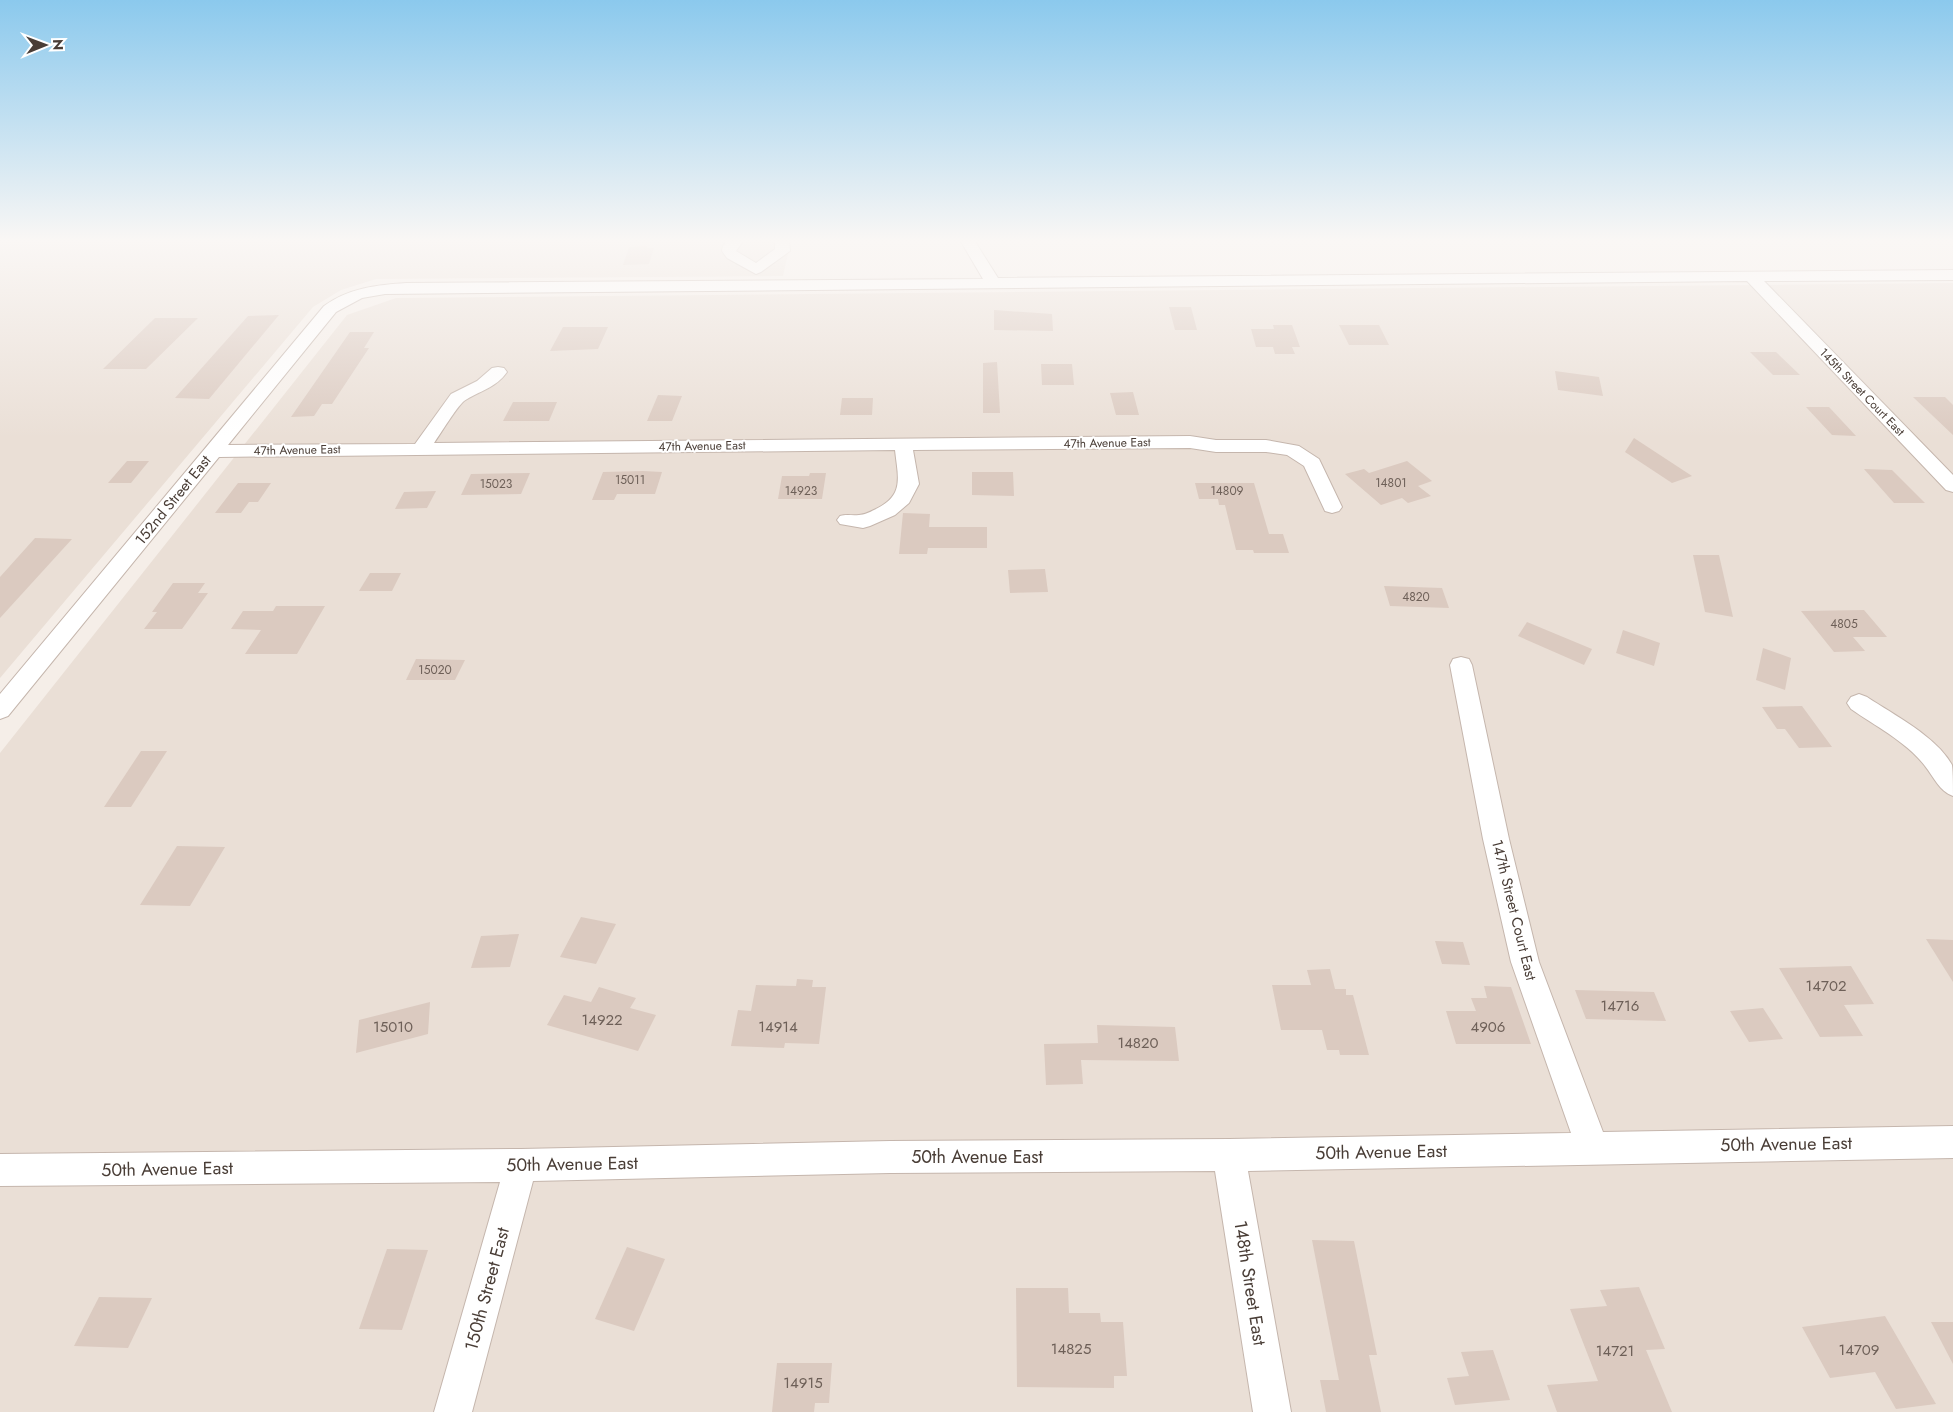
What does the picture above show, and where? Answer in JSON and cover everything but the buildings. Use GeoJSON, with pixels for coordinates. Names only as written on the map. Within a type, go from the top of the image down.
{"type":"FeatureCollection","features":[{"type":"Feature","properties":{"kind":"street","name":"152nd Street East"},"geometry":{"type":"LineString","coordinates":[[0,710],[334,306]]}},
{"type":"Feature","properties":{"kind":"street","name":"145th Street Court East"},"geometry":{"type":"LineString","coordinates":[[1778,306],[1953,486]]}},
{"type":"Feature","properties":{"kind":"street"},"geometry":{"type":"LineString","coordinates":[[421,449],[457,398],[483,385],[498,372]]}},
{"type":"Feature","properties":{"kind":"street","name":"47th Avenue East"},"geometry":{"type":"LineString","coordinates":[[213,451],[1190,442],[1216,446],[1266,446],[1292,450],[1312,463],[1332,507]]}},
{"type":"Feature","properties":{"kind":"street"},"geometry":{"type":"LineString","coordinates":[[847,520],[863,522],[888,511],[902,499],[909,484],[903,444]]}},
{"type":"Feature","properties":{"kind":"street","name":"147th Street Court East"},"geometry":{"type":"LineString","coordinates":[[1461,665],[1496,839],[1525,962],[1592,1147]]}},
{"type":"Feature","properties":{"kind":"street"},"geometry":{"type":"LineString","coordinates":[[1858,703],[1878,714],[1913,740],[1932,757],[1953,786]]}},
{"type":"Feature","properties":{"kind":"street","name":"50th Avenue East"},"geometry":{"type":"LineString","coordinates":[[0,1170],[521,1165],[890,1157],[1229,1155],[1953,1142]]}},
{"type":"Feature","properties":{"kind":"street","name":"148th Street East"},"geometry":{"type":"LineString","coordinates":[[1229,1155],[1272,1412]]}},
{"type":"Feature","properties":{"kind":"street","name":"150th Street East"},"geometry":{"type":"LineString","coordinates":[[453,1412],[521,1165]]}},
{"type":"Feature","properties":{"kind":"shaded area"},"geometry":{"type":"Polygon","coordinates":[[[0,306],[315,306],[313,307],[0,678],[0,306]]]}},
{"type":"Feature","properties":{"kind":"shaded area"},"geometry":{"type":"Polygon","coordinates":[[[373,306],[1953,306],[1953,1412],[0,1412],[0,753],[347,315],[373,306]]]}}]}
